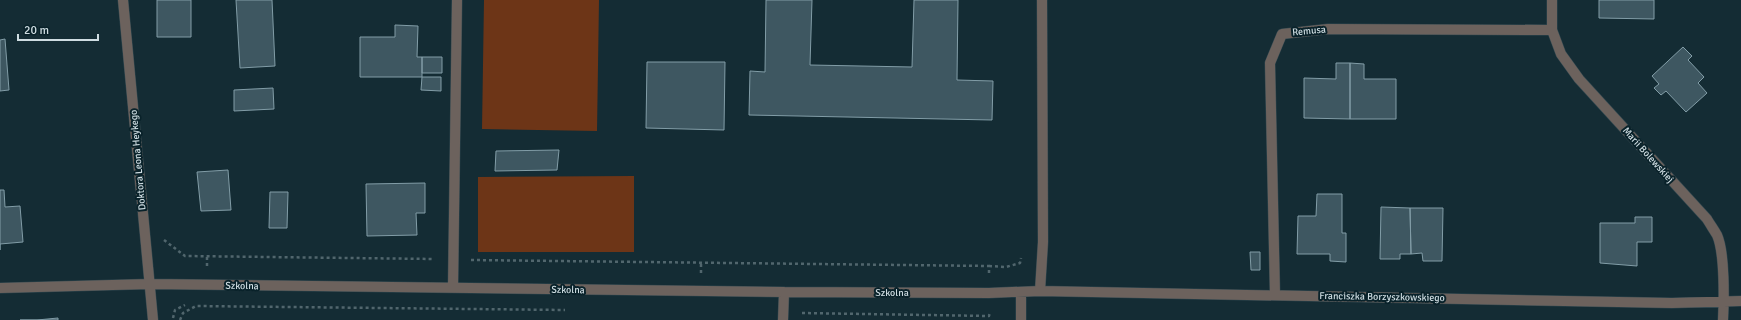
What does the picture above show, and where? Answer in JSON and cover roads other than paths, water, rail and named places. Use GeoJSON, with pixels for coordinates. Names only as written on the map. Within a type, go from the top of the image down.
{"type":"FeatureCollection","features":[{"type":"Feature","properties":{"kind":"street","name":"Doktora Leona Heykego"},"geometry":{"type":"LineString","coordinates":[[123,0],[153,320]]}},
{"type":"Feature","properties":{"kind":"street"},"geometry":{"type":"LineString","coordinates":[[453,288],[457,0]]}},
{"type":"Feature","properties":{"kind":"street"},"geometry":{"type":"LineString","coordinates":[[1040,291],[1043,242],[1042,0]]}},
{"type":"Feature","properties":{"kind":"street","name":"Marii Bolewskiej"},"geometry":{"type":"LineString","coordinates":[[1552,0],[1552,30],[1561,54],[1579,80],[1707,219],[1717,236],[1722,264],[1724,301],[1723,320]]}},
{"type":"Feature","properties":{"kind":"street","name":"Remusa"},"geometry":{"type":"LineString","coordinates":[[1275,295],[1270,63],[1282,34],[1328,29],[1552,30]]}},
{"type":"Feature","properties":{"kind":"street","name":"Szkolna"},"geometry":{"type":"LineString","coordinates":[[0,288],[150,284],[784,292],[1040,291]]}},
{"type":"Feature","properties":{"kind":"street","name":"Franciszka Borzyszkowskiego"},"geometry":{"type":"LineString","coordinates":[[1040,291],[1664,303],[1724,301]]}},
{"type":"Feature","properties":{"kind":"street"},"geometry":{"type":"LineString","coordinates":[[783,320],[784,292]]}},
{"type":"Feature","properties":{"kind":"street"},"geometry":{"type":"LineString","coordinates":[[1021,292],[1021,320]]}},
{"type":"Feature","properties":{"kind":"street"},"geometry":{"type":"LineString","coordinates":[[1724,301],[1741,301]]}}]}
